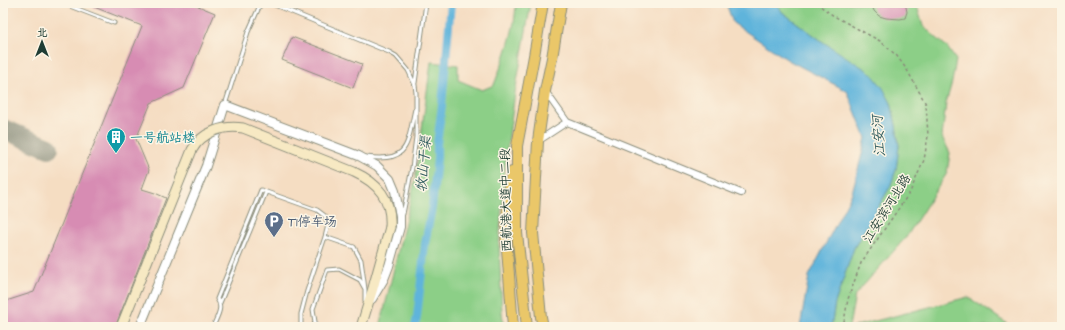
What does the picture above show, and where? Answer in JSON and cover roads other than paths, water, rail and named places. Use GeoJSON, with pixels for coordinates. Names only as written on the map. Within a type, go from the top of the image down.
{"type":"FeatureCollection","features":[{"type":"Feature","properties":{"kind":"main road","name":"西航港大道中二段"},"geometry":{"type":"LineString","coordinates":[[527,327],[517,233],[517,146],[543,3]]}},
{"type":"Feature","properties":{"kind":"main road"},"geometry":{"type":"LineString","coordinates":[[543,327],[533,233],[538,141],[561,3]]}},
{"type":"Feature","properties":{"kind":"main road"},"geometry":{"type":"LineString","coordinates":[[121,327],[192,150],[204,137],[220,129],[232,127],[243,128],[354,172],[375,186],[384,196],[390,210],[390,227],[364,319]]}},
{"type":"Feature","properties":{"kind":"main road"},"geometry":{"type":"LineString","coordinates":[[513,327],[506,236],[509,186],[517,146]]}},
{"type":"Feature","properties":{"kind":"street"},"geometry":{"type":"LineString","coordinates":[[546,91],[567,122],[741,193]]}},
{"type":"Feature","properties":{"kind":"street"},"geometry":{"type":"LineString","coordinates":[[140,327],[206,166],[225,105],[359,156],[377,166],[390,179],[398,203],[400,227],[384,279],[364,319]]}},
{"type":"Feature","properties":{"kind":"street"},"geometry":{"type":"LineString","coordinates":[[538,141],[567,122]]}},
{"type":"Feature","properties":{"kind":"lane"},"geometry":{"type":"LineString","coordinates":[[62,3],[114,24]]}},
{"type":"Feature","properties":{"kind":"lane"},"geometry":{"type":"LineString","coordinates":[[225,105],[248,32],[261,3]]}},
{"type":"Feature","properties":{"kind":"lane"},"geometry":{"type":"LineString","coordinates":[[270,3],[389,52],[396,56],[408,70],[415,85]]}},
{"type":"Feature","properties":{"kind":"lane"},"geometry":{"type":"LineString","coordinates":[[400,227],[412,168],[416,137],[415,85],[426,3]]}},
{"type":"Feature","properties":{"kind":"lane"},"geometry":{"type":"LineString","coordinates":[[359,156],[388,158],[394,157],[402,152],[407,144],[416,106]]}},
{"type":"Feature","properties":{"kind":"lane"},"geometry":{"type":"LineString","coordinates":[[213,327],[221,308],[217,299],[261,190],[317,210],[325,216],[328,225],[326,237],[307,291],[301,314],[301,327]]}},
{"type":"Feature","properties":{"kind":"lane"},"geometry":{"type":"LineString","coordinates":[[220,303],[266,192]]}},
{"type":"Feature","properties":{"kind":"lane"},"geometry":{"type":"LineString","coordinates":[[326,237],[354,247],[361,260],[365,289],[364,319]]}},
{"type":"Feature","properties":{"kind":"lane"},"geometry":{"type":"LineString","coordinates":[[312,327],[315,322],[313,309],[327,270],[340,268],[360,280],[365,289]]}},
{"type":"Feature","properties":{"kind":"water","name":"江安河"},"geometry":{"type":"Polygon","coordinates":[[[726,3],[776,3],[782,12],[823,42],[871,73],[883,88],[891,103],[899,146],[896,170],[890,187],[854,248],[835,303],[831,327],[800,327],[809,276],[852,193],[866,138],[847,91],[788,60],[733,23],[726,3]]]}},
{"type":"Feature","properties":{"kind":"waterway","name":"牧山干渠"},"geometry":{"type":"LineString","coordinates":[[415,327],[425,244],[432,207],[451,3]]}},
{"type":"Feature","properties":{"kind":"place","name":"一号航站楼"},"geometry":{"type":"Point","coordinates":[116,154]}},
{"type":"Feature","properties":{"kind":"place","name":"T1停车场"},"geometry":{"type":"Point","coordinates":[274,238]}}]}
